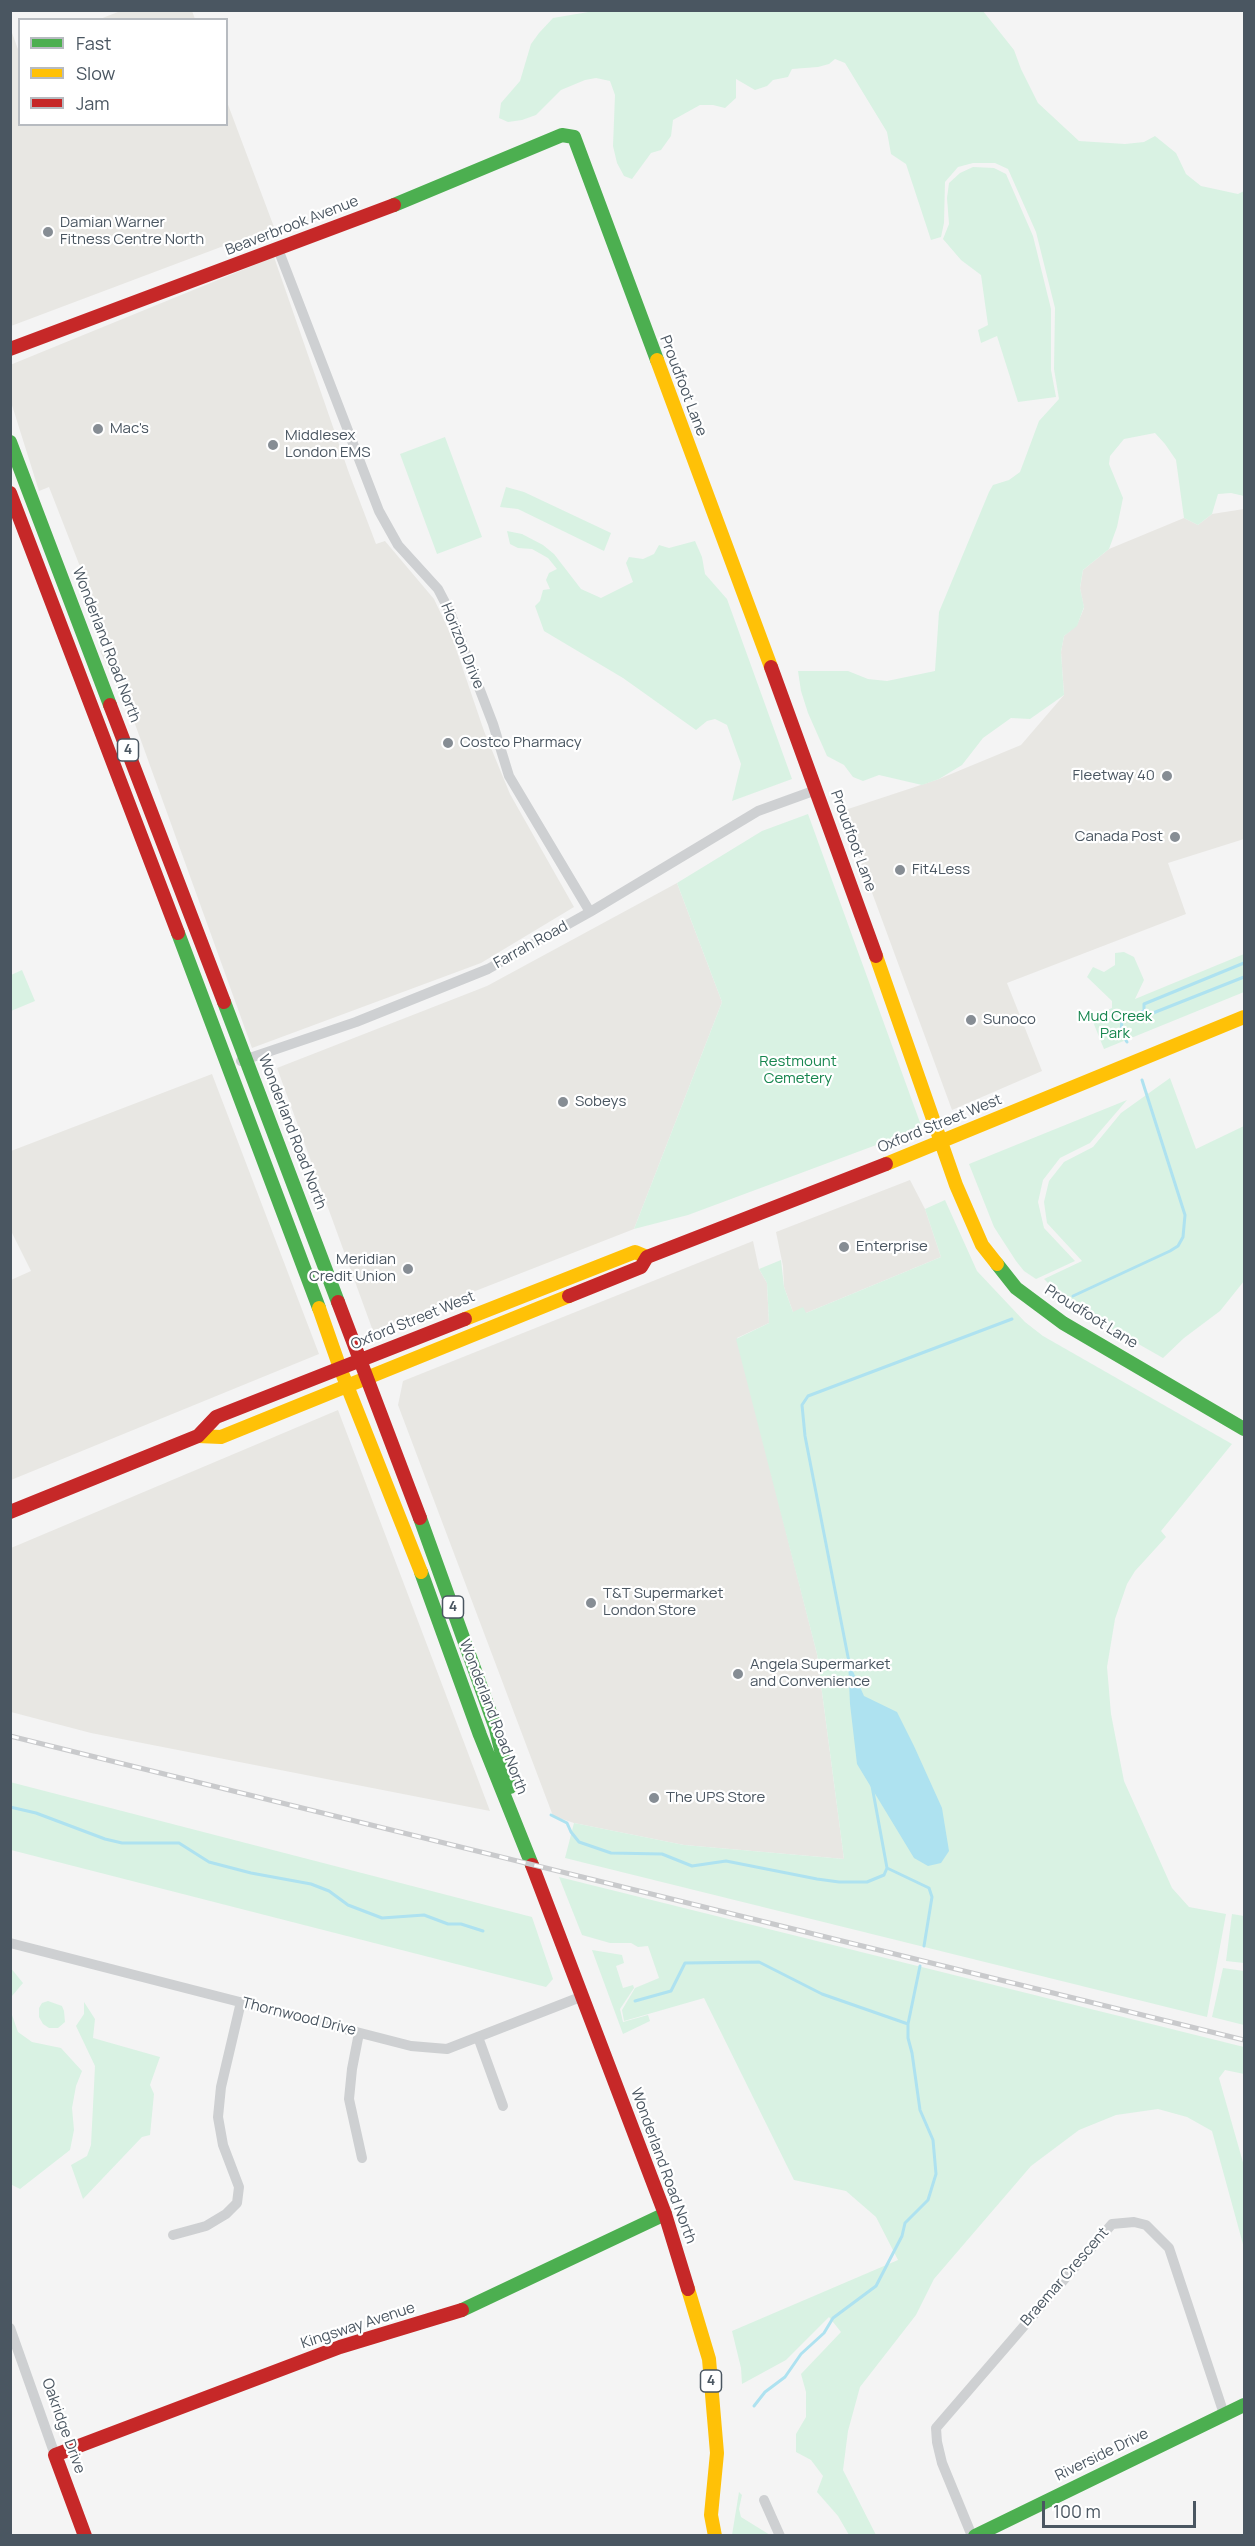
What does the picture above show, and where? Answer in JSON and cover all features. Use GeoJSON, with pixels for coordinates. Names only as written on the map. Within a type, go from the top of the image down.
{"type":"FeatureCollection","features":[{"type":"Feature","properties":{"kind":"main road","name":"Beaverbrook Avenue"},"geometry":{"type":"LineString","coordinates":[[10,349],[384,209],[562,135],[574,137],[579,146]]}},
{"type":"Feature","properties":{"kind":"main road","name":"Proudfoot Lane"},"geometry":{"type":"LineString","coordinates":[[579,146],[624,276],[914,1057],[956,1185],[982,1245],[1016,1288],[1064,1323],[1245,1429]]}},
{"type":"Feature","properties":{"kind":"main road","name":"Wonderland Road North"},"geometry":{"type":"LineString","coordinates":[[10,442],[446,1586],[496,1729],[523,1841]]}},
{"type":"Feature","properties":{"kind":"main road","name":"Wonderland Road North"},"geometry":{"type":"LineString","coordinates":[[10,493],[303,1259],[340,1368],[425,1583],[480,1735],[583,1996],[665,2214],[709,2359],[717,2454],[711,2515],[715,2535]]}},
{"type":"Feature","properties":{"kind":"main road","name":"Oxford Street West"},"geometry":{"type":"LineString","coordinates":[[10,1512],[198,1436],[221,1437],[641,1267],[647,1257],[942,1141],[1245,1017]]}},
{"type":"Feature","properties":{"kind":"main road","name":"Oxford Street West"},"geometry":{"type":"LineString","coordinates":[[198,1436],[216,1417],[635,1252],[647,1257]]}},
{"type":"Feature","properties":{"kind":"main road","name":"Kingsway Avenue"},"geometry":{"type":"LineString","coordinates":[[55,2454],[340,2347],[465,2309],[665,2214]]}},
{"type":"Feature","properties":{"kind":"main road","name":"Riverside Drive"},"geometry":{"type":"LineString","coordinates":[[974,2535],[1245,2405]]}},
{"type":"Feature","properties":{"kind":"main road","name":"Oakridge Drive"},"geometry":{"type":"LineString","coordinates":[[55,2454],[85,2535]]}},
{"type":"Feature","properties":{"kind":"main road","name":"Wonderland Road North"},"geometry":{"type":"LineString","coordinates":[[700,2535],[711,2515]]}},
{"type":"Feature","properties":{"kind":"street","name":"Horizon Drive"},"geometry":{"type":"LineString","coordinates":[[278,249],[379,511],[398,545],[438,589],[450,612],[493,724],[509,776],[590,912]]}},
{"type":"Feature","properties":{"kind":"street","name":"Farrah Road"},"geometry":{"type":"LineString","coordinates":[[229,1064],[356,1022],[488,969],[590,912],[758,811],[816,790]]}},
{"type":"Feature","properties":{"kind":"street","name":"Thornwood Drive"},"geometry":{"type":"LineString","coordinates":[[10,1943],[411,2046],[447,2049],[583,1996]]}},
{"type":"Feature","properties":{"kind":"street"},"geometry":{"type":"LineString","coordinates":[[173,2235],[206,2226],[226,2214],[237,2203],[239,2187],[223,2145],[218,2117],[220,2087],[242,2002]]}},
{"type":"Feature","properties":{"kind":"street"},"geometry":{"type":"LineString","coordinates":[[359,2032],[349,2099],[362,2158]]}},
{"type":"Feature","properties":{"kind":"street"},"geometry":{"type":"LineString","coordinates":[[478,2037],[503,2106]]}},
{"type":"Feature","properties":{"kind":"street","name":"Braemar Crescent"},"geometry":{"type":"LineString","coordinates":[[974,2535],[942,2463],[936,2428],[1112,2224],[1146,2225],[1169,2248],[1224,2414]]}},
{"type":"Feature","properties":{"kind":"street","name":"Oakridge Drive"},"geometry":{"type":"LineString","coordinates":[[10,2328],[55,2454]]}},
{"type":"Feature","properties":{"kind":"street"},"geometry":{"type":"LineString","coordinates":[[764,2500],[780,2535]]}},
{"type":"Feature","properties":{"kind":"shaded area"},"geometry":{"type":"Polygon","coordinates":[[[123,10],[192,11],[195,18],[103,18],[123,10]]]}},
{"type":"Feature","properties":{"kind":"shaded area"},"geometry":{"type":"Polygon","coordinates":[[[11,30],[18,49],[18,126],[228,126],[228,105],[274,227],[11,326],[11,30]]]}},
{"type":"Feature","properties":{"kind":"shaded area"},"geometry":{"type":"Polygon","coordinates":[[[274,257],[376,544],[385,541],[434,599],[452,637],[484,731],[510,794],[574,907],[481,963],[252,1048],[135,724],[100,651],[111,646],[49,487],[39,491],[11,402],[10,365],[274,257]]]}},
{"type":"Feature","properties":{"kind":"shaded area"},"geometry":{"type":"Polygon","coordinates":[[[1244,509],[1244,839],[1168,863],[1186,914],[1007,983],[1042,1071],[952,1110],[842,811],[939,779],[1021,745],[1064,695],[1061,652],[1064,636],[1077,625],[1084,608],[1080,588],[1083,570],[1109,549],[1184,518],[1198,525],[1212,514],[1244,509]]]}},
{"type":"Feature","properties":{"kind":"shaded area"},"geometry":{"type":"Polygon","coordinates":[[[677,883],[722,1002],[634,1229],[373,1331],[277,1068],[487,986],[677,883]]]}},
{"type":"Feature","properties":{"kind":"shaded area"},"geometry":{"type":"Polygon","coordinates":[[[212,1074],[319,1354],[11,1480],[11,1280],[31,1271],[11,1231],[11,1151],[212,1074]]]}},
{"type":"Feature","properties":{"kind":"shaded area"},"geometry":{"type":"Polygon","coordinates":[[[910,1180],[925,1209],[941,1257],[806,1313],[793,1312],[784,1287],[783,1266],[776,1232],[910,1180]]]}},
{"type":"Feature","properties":{"kind":"shaded area"},"geometry":{"type":"Polygon","coordinates":[[[753,1241],[759,1269],[767,1283],[769,1323],[737,1338],[817,1654],[844,1859],[684,1845],[574,1823],[553,1816],[398,1405],[403,1381],[753,1241]]]}},
{"type":"Feature","properties":{"kind":"shaded area"},"geometry":{"type":"Polygon","coordinates":[[[338,1410],[490,1811],[91,1733],[11,1712],[11,1548],[338,1410]]]}},
{"type":"Feature","properties":{"kind":"green space"},"geometry":{"type":"Polygon","coordinates":[[[600,10],[983,11],[1014,50],[1038,103],[1079,141],[1125,144],[1144,142],[1155,136],[1176,153],[1186,174],[1201,186],[1238,194],[1244,191],[1244,496],[1231,493],[1218,494],[1212,514],[1198,525],[1184,518],[1176,460],[1165,444],[1155,433],[1124,439],[1110,456],[1109,464],[1123,498],[1117,527],[1109,549],[1083,570],[1080,588],[1084,607],[1077,626],[1064,636],[1061,652],[1064,695],[1030,719],[1011,718],[983,738],[962,765],[939,779],[922,785],[879,775],[863,781],[853,777],[844,765],[827,756],[808,713],[798,671],[848,671],[868,679],[887,681],[935,671],[939,612],[989,492],[993,485],[1009,480],[1020,472],[1039,421],[1059,399],[1054,369],[1055,308],[1036,232],[1008,169],[995,163],[973,163],[958,167],[945,182],[944,223],[941,237],[931,240],[906,164],[891,154],[887,132],[845,63],[835,59],[829,64],[818,67],[792,69],[788,77],[773,80],[767,86],[755,90],[736,79],[736,98],[725,108],[700,105],[673,120],[671,136],[661,150],[651,153],[632,179],[624,176],[617,163],[613,146],[615,95],[610,81],[596,78],[585,80],[561,90],[536,115],[522,120],[508,122],[499,118],[501,103],[520,81],[531,44],[553,18],[600,10]]]}},
{"type":"Feature","properties":{"kind":"green space"},"geometry":{"type":"Polygon","coordinates":[[[973,167],[994,168],[1006,174],[1033,236],[1051,309],[1051,370],[1056,397],[1018,402],[997,336],[981,343],[978,330],[988,325],[981,275],[961,260],[943,239],[949,224],[947,198],[949,183],[960,173],[973,167]]]}},
{"type":"Feature","properties":{"kind":"green space"},"geometry":{"type":"Polygon","coordinates":[[[445,437],[482,537],[437,554],[400,454],[445,437]]]}},
{"type":"Feature","properties":{"kind":"green space"},"geometry":{"type":"Polygon","coordinates":[[[506,487],[524,492],[611,533],[604,551],[518,509],[500,507],[506,487]]]}},
{"type":"Feature","properties":{"kind":"green space"},"geometry":{"type":"Polygon","coordinates":[[[507,531],[522,534],[543,545],[554,554],[581,589],[601,598],[633,582],[626,563],[629,557],[643,559],[654,554],[659,545],[669,548],[695,541],[702,557],[705,574],[727,599],[792,779],[732,801],[741,764],[727,725],[715,719],[707,721],[696,730],[623,678],[544,631],[535,606],[540,601],[543,590],[550,589],[546,580],[549,573],[557,569],[548,558],[532,549],[518,548],[510,544],[507,531]]]}},
{"type":"Feature","properties":{"kind":"green space","name":"Restmount Cemetery"},"geometry":{"type":"Polygon","coordinates":[[[808,814],[922,1128],[688,1215],[634,1229],[722,1002],[677,883],[762,831],[808,814]]]}},
{"type":"Feature","properties":{"kind":"green space","name":"Mud Creek Park"},"geometry":{"type":"Polygon","coordinates":[[[1124,952],[1134,957],[1144,980],[1135,999],[1244,954],[1244,992],[1104,1049],[1091,1017],[1112,1008],[1112,1001],[1087,977],[1093,967],[1104,972],[1115,965],[1115,953],[1124,952]]]}},
{"type":"Feature","properties":{"kind":"green space"},"geometry":{"type":"Polygon","coordinates":[[[22,970],[35,1001],[11,1011],[11,975],[22,970]]]}},
{"type":"Feature","properties":{"kind":"green space"},"geometry":{"type":"Polygon","coordinates":[[[1170,1078],[1196,1149],[1244,1126],[1244,1281],[1220,1311],[1184,1338],[1163,1358],[1070,1305],[1044,1279],[1082,1261],[1047,1223],[1044,1202],[1049,1181],[1064,1162],[1093,1147],[1121,1113],[1170,1078]]]}},
{"type":"Feature","properties":{"kind":"green space"},"geometry":{"type":"Polygon","coordinates":[[[1127,1100],[1090,1143],[1060,1158],[1043,1180],[1038,1202],[1044,1228],[1075,1261],[1036,1279],[1024,1271],[994,1227],[969,1164],[1127,1100]]]}},
{"type":"Feature","properties":{"kind":"green space"},"geometry":{"type":"Polygon","coordinates":[[[945,1200],[977,1271],[1025,1322],[1043,1336],[1232,1444],[1161,1531],[1166,1537],[1135,1571],[1127,1584],[1115,1619],[1107,1667],[1111,1714],[1124,1781],[1172,1888],[1189,1907],[1226,1914],[1207,2017],[565,1858],[574,1823],[684,1845],[844,1859],[817,1654],[736,1339],[769,1323],[767,1283],[759,1269],[781,1260],[784,1287],[793,1312],[803,1307],[806,1313],[941,1257],[925,1209],[945,1200]]]}},
{"type":"Feature","properties":{"kind":"green space"},"geometry":{"type":"Polygon","coordinates":[[[10,1782],[532,1917],[553,1979],[546,1987],[11,1850],[10,1782]]]}},
{"type":"Feature","properties":{"kind":"green space"},"geometry":{"type":"Polygon","coordinates":[[[559,1877],[1244,2047],[1244,2074],[1225,2070],[1219,2078],[1244,2166],[1244,2248],[1212,2131],[1187,2117],[1158,2109],[1116,2115],[1079,2130],[1031,2166],[934,2279],[916,2315],[860,2387],[848,2431],[843,2470],[876,2535],[849,2535],[838,2516],[817,2492],[823,2476],[811,2460],[796,2452],[796,2434],[806,2417],[806,2392],[801,2374],[841,2332],[829,2317],[786,2360],[742,2384],[741,2368],[732,2331],[898,2260],[876,2217],[846,2191],[794,2180],[704,1998],[624,2021],[622,2010],[635,1988],[659,1978],[648,1946],[610,1943],[582,1935],[559,1877]]]}},
{"type":"Feature","properties":{"kind":"green space"},"geometry":{"type":"Polygon","coordinates":[[[1232,1914],[1244,1916],[1244,1963],[1226,1961],[1232,1914]]]}},
{"type":"Feature","properties":{"kind":"green space"},"geometry":{"type":"Polygon","coordinates":[[[592,1950],[622,1955],[624,1963],[616,1966],[623,1988],[633,1985],[634,1988],[620,2009],[623,2022],[648,2015],[650,2021],[623,2034],[592,1950]]]}},
{"type":"Feature","properties":{"kind":"green space"},"geometry":{"type":"Polygon","coordinates":[[[10,1967],[23,1983],[12,1996],[12,2015],[18,2032],[32,2042],[61,2048],[82,2071],[76,2086],[72,2108],[74,2130],[70,2150],[20,2189],[10,2184],[10,1967]]]}},
{"type":"Feature","properties":{"kind":"green space"},"geometry":{"type":"Polygon","coordinates":[[[1223,1968],[1244,1971],[1244,2025],[1212,2017],[1223,1968]]]}},
{"type":"Feature","properties":{"kind":"green space"},"geometry":{"type":"Polygon","coordinates":[[[48,2001],[62,2006],[64,2011],[65,2022],[58,2028],[49,2028],[39,2017],[39,2008],[42,2003],[48,2001]]]}},
{"type":"Feature","properties":{"kind":"green space"},"geometry":{"type":"Polygon","coordinates":[[[84,2002],[95,2019],[93,2038],[160,2057],[150,2085],[154,2094],[150,2135],[142,2137],[83,2199],[71,2165],[87,2156],[91,2145],[95,2066],[76,2026],[84,2014],[84,2002]]]}},
{"type":"Feature","properties":{"kind":"green space"},"geometry":{"type":"Polygon","coordinates":[[[739,2492],[742,2495],[739,2509],[741,2517],[770,2535],[732,2535],[739,2492]]]}},
{"type":"Feature","properties":{"kind":"water"},"geometry":{"type":"Polygon","coordinates":[[[848,1660],[864,1696],[897,1712],[914,1746],[942,1808],[949,1851],[941,1863],[928,1866],[914,1858],[857,1764],[850,1704],[848,1660]]]}},
{"type":"Feature","properties":{"kind":"waterway"},"geometry":{"type":"LineString","coordinates":[[1144,1011],[1144,1004],[1244,963]]}},
{"type":"Feature","properties":{"kind":"waterway"},"geometry":{"type":"LineString","coordinates":[[1127,1042],[1121,1033],[1122,1020],[1144,1011],[1148,1015],[1244,977]]}},
{"type":"Feature","properties":{"kind":"waterway"},"geometry":{"type":"LineString","coordinates":[[1073,1296],[1170,1251],[1178,1246],[1183,1237],[1185,1215],[1142,1080]]}},
{"type":"Feature","properties":{"kind":"waterway"},"geometry":{"type":"LineString","coordinates":[[849,1662],[805,1436],[802,1405],[808,1396],[1012,1319]]}},
{"type":"Feature","properties":{"kind":"waterway"},"geometry":{"type":"LineString","coordinates":[[551,1815],[567,1823],[579,1842],[611,1853],[662,1854],[692,1866],[726,1861],[817,1879],[867,1882],[884,1875],[887,1868],[872,1786]]}},
{"type":"Feature","properties":{"kind":"waterway"},"geometry":{"type":"LineString","coordinates":[[10,1807],[36,1813],[105,1839],[122,1843],[179,1843],[209,1862],[251,1873],[311,1884],[329,1891],[348,1905],[382,1918],[424,1915],[448,1924],[461,1924],[483,1931]]}},
{"type":"Feature","properties":{"kind":"waterway"},"geometry":{"type":"LineString","coordinates":[[887,1868],[929,1888],[932,1897],[924,1946]]}},
{"type":"Feature","properties":{"kind":"waterway"},"geometry":{"type":"LineString","coordinates":[[635,2001],[671,1991],[685,1963],[759,1962],[822,1994],[908,2024]]}},
{"type":"Feature","properties":{"kind":"waterway"},"geometry":{"type":"LineString","coordinates":[[754,2406],[765,2392],[785,2377],[801,2354],[824,2333],[833,2318],[876,2286],[902,2236],[905,2223],[928,2200],[936,2174],[933,2140],[920,2110],[908,2038],[908,2024],[920,1966]]}},
{"type":"Feature","properties":{"kind":"railway"},"geometry":{"type":"LineString","coordinates":[[10,1736],[1244,2040]]}},
{"type":"Feature","properties":{"kind":"traffic: fast"},"geometry":{"type":"LineString","coordinates":[[394,205],[562,135],[574,137],[657,360]]}},
{"type":"Feature","properties":{"kind":"traffic: fast"},"geometry":{"type":"LineString","coordinates":[[10,442],[110,705]]}},
{"type":"Feature","properties":{"kind":"traffic: fast"},"geometry":{"type":"LineString","coordinates":[[178,933],[319,1308]]}},
{"type":"Feature","properties":{"kind":"traffic: fast"},"geometry":{"type":"LineString","coordinates":[[224,1002],[338,1302]]}},
{"type":"Feature","properties":{"kind":"traffic: fast"},"geometry":{"type":"LineString","coordinates":[[997,1264],[1016,1288],[1063,1323],[1244,1429]]}},
{"type":"Feature","properties":{"kind":"traffic: fast"},"geometry":{"type":"LineString","coordinates":[[420,1518],[496,1729],[510,1787]]}},
{"type":"Feature","properties":{"kind":"traffic: fast"},"geometry":{"type":"LineString","coordinates":[[421,1572],[480,1735],[532,1865]]}},
{"type":"Feature","properties":{"kind":"traffic: fast"},"geometry":{"type":"LineString","coordinates":[[462,2310],[665,2214]]}},
{"type":"Feature","properties":{"kind":"traffic: fast"},"geometry":{"type":"LineString","coordinates":[[975,2536],[1244,2405]]}},
{"type":"Feature","properties":{"kind":"traffic: slow"},"geometry":{"type":"LineString","coordinates":[[657,360],[771,667]]}},
{"type":"Feature","properties":{"kind":"traffic: slow"},"geometry":{"type":"LineString","coordinates":[[876,956],[956,1185],[982,1245],[997,1264]]}},
{"type":"Feature","properties":{"kind":"traffic: slow"},"geometry":{"type":"LineString","coordinates":[[886,1164],[1244,1017]]}},
{"type":"Feature","properties":{"kind":"traffic: slow"},"geometry":{"type":"LineString","coordinates":[[465,1319],[635,1252],[647,1257]]}},
{"type":"Feature","properties":{"kind":"traffic: slow"},"geometry":{"type":"LineString","coordinates":[[198,1436],[221,1437],[569,1296]]}},
{"type":"Feature","properties":{"kind":"traffic: slow"},"geometry":{"type":"LineString","coordinates":[[319,1308],[340,1368],[421,1572]]}},
{"type":"Feature","properties":{"kind":"traffic: slow"},"geometry":{"type":"LineString","coordinates":[[688,2289],[709,2359],[717,2453],[711,2515],[715,2536]]}},
{"type":"Feature","properties":{"kind":"traffic: jam"},"geometry":{"type":"LineString","coordinates":[[10,349],[394,205]]}},
{"type":"Feature","properties":{"kind":"traffic: jam"},"geometry":{"type":"LineString","coordinates":[[10,493],[178,933]]}},
{"type":"Feature","properties":{"kind":"traffic: jam"},"geometry":{"type":"LineString","coordinates":[[771,667],[876,956]]}},
{"type":"Feature","properties":{"kind":"traffic: jam"},"geometry":{"type":"LineString","coordinates":[[110,705],[224,1002]]}},
{"type":"Feature","properties":{"kind":"traffic: jam"},"geometry":{"type":"LineString","coordinates":[[569,1296],[641,1267],[647,1257],[886,1164]]}},
{"type":"Feature","properties":{"kind":"traffic: jam"},"geometry":{"type":"LineString","coordinates":[[338,1302],[420,1518]]}},
{"type":"Feature","properties":{"kind":"traffic: jam"},"geometry":{"type":"LineString","coordinates":[[10,1512],[198,1436],[216,1417],[465,1319]]}},
{"type":"Feature","properties":{"kind":"traffic: jam"},"geometry":{"type":"LineString","coordinates":[[532,1865],[665,2214],[688,2289]]}},
{"type":"Feature","properties":{"kind":"traffic: jam"},"geometry":{"type":"LineString","coordinates":[[85,2536],[55,2455],[340,2347],[462,2310]]}},
{"type":"Feature","properties":{"kind":"place","name":"Damian Warner Fitness Centre North"},"geometry":{"type":"Point","coordinates":[48,232]}},
{"type":"Feature","properties":{"kind":"place","name":"Mac's"},"geometry":{"type":"Point","coordinates":[98,429]}},
{"type":"Feature","properties":{"kind":"place","name":"Middlesex London EMS"},"geometry":{"type":"Point","coordinates":[273,445]}},
{"type":"Feature","properties":{"kind":"place","name":"Costco Pharmacy"},"geometry":{"type":"Point","coordinates":[448,743]}},
{"type":"Feature","properties":{"kind":"place","name":"Fleetway 40"},"geometry":{"type":"Point","coordinates":[1167,776]}},
{"type":"Feature","properties":{"kind":"place","name":"Canada Post"},"geometry":{"type":"Point","coordinates":[1175,837]}},
{"type":"Feature","properties":{"kind":"place","name":"Fit4Less"},"geometry":{"type":"Point","coordinates":[900,870]}},
{"type":"Feature","properties":{"kind":"place","name":"Sunoco"},"geometry":{"type":"Point","coordinates":[971,1020]}},
{"type":"Feature","properties":{"kind":"place","name":"Sobeys"},"geometry":{"type":"Point","coordinates":[563,1102]}},
{"type":"Feature","properties":{"kind":"place","name":"Enterprise"},"geometry":{"type":"Point","coordinates":[844,1247]}},
{"type":"Feature","properties":{"kind":"place","name":"Meridian Credit Union"},"geometry":{"type":"Point","coordinates":[408,1269]}},
{"type":"Feature","properties":{"kind":"place","name":"T&T Supermarket London Store"},"geometry":{"type":"Point","coordinates":[591,1603]}},
{"type":"Feature","properties":{"kind":"place","name":"Angela Supermarket and Convenience"},"geometry":{"type":"Point","coordinates":[738,1674]}},
{"type":"Feature","properties":{"kind":"place","name":"The UPS Store"},"geometry":{"type":"Point","coordinates":[654,1798]}}]}
